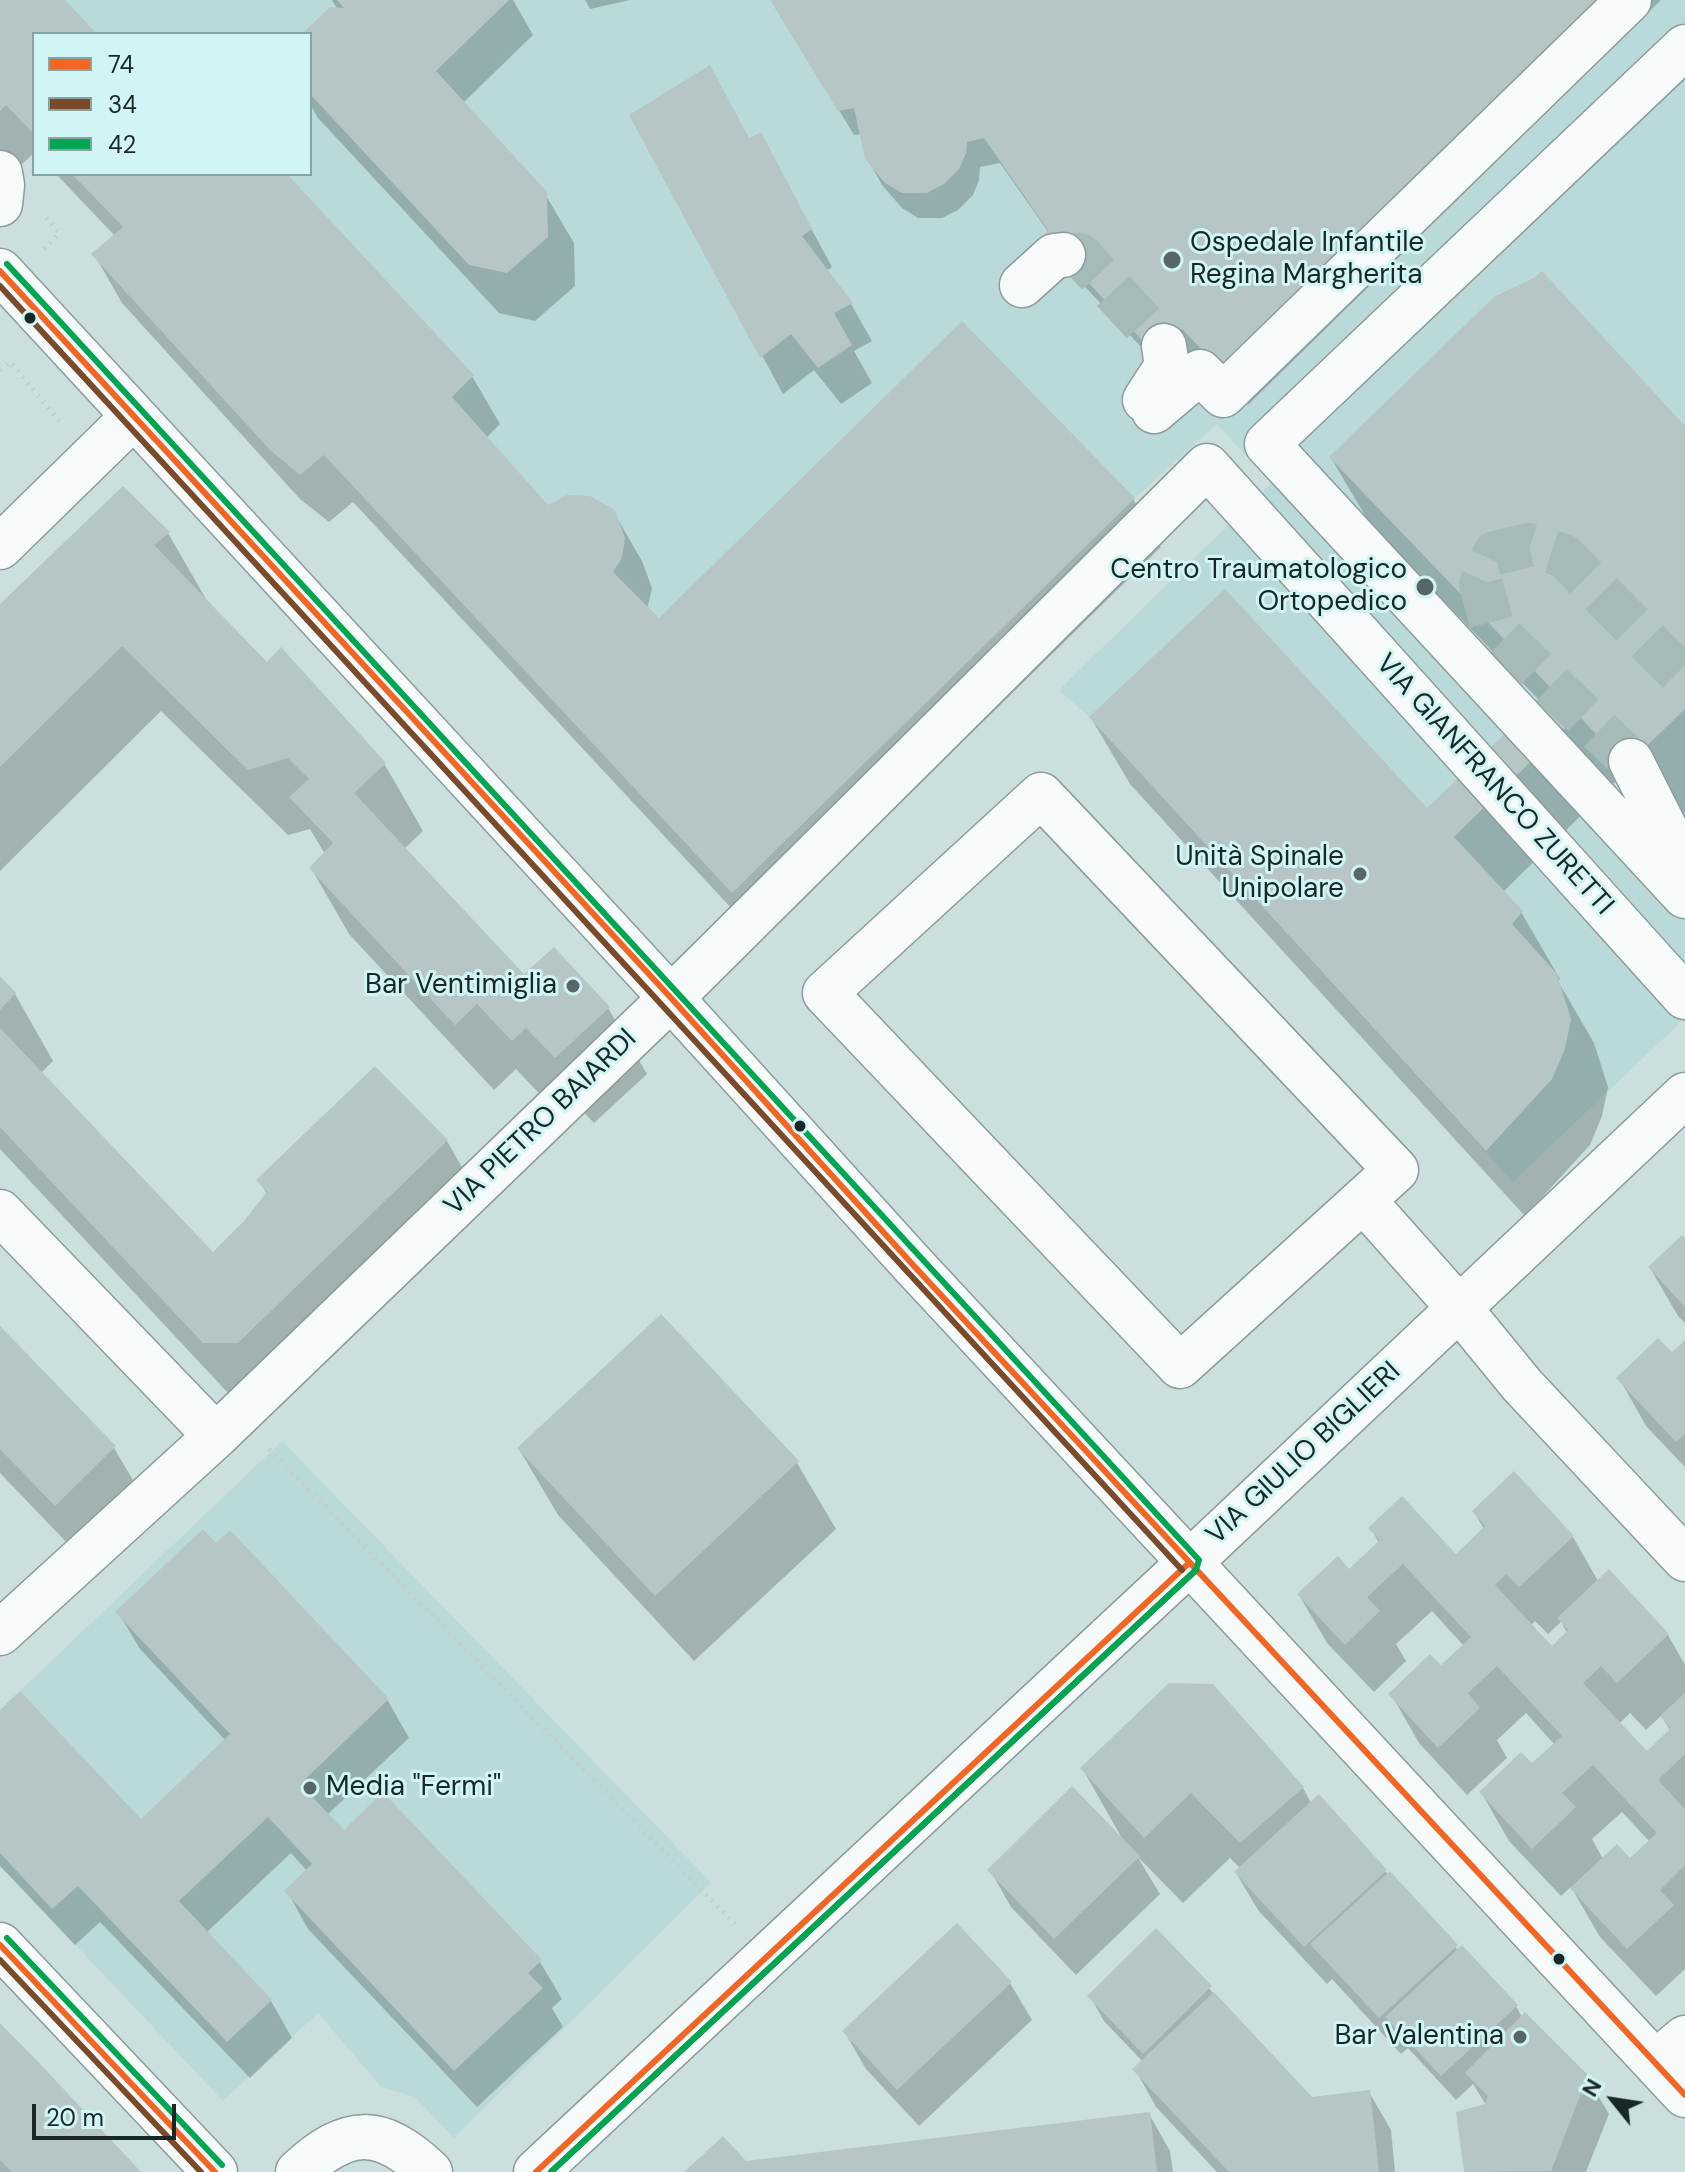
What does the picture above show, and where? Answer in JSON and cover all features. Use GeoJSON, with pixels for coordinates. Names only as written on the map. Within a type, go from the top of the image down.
{"type":"FeatureCollection","features":[{"type":"Feature","properties":{"kind":"street"},"geometry":{"type":"LineString","coordinates":[[1164,346],[1167,366],[1150,405],[1200,372],[1223,395],[1629,0]]}},
{"type":"Feature","properties":{"kind":"street"},"geometry":{"type":"LineString","coordinates":[[1685,47],[1267,444],[1685,896]]}},
{"type":"Feature","properties":{"kind":"street"},"geometry":{"type":"LineString","coordinates":[[0,173],[0,204]]}},
{"type":"Feature","properties":{"kind":"street"},"geometry":{"type":"LineString","coordinates":[[1022,285],[1054,256],[1063,255]]}},
{"type":"Feature","properties":{"kind":"street"},"geometry":{"type":"LineString","coordinates":[[0,271],[1189,1563],[1670,2050],[1685,2095]]}},
{"type":"Feature","properties":{"kind":"street"},"geometry":{"type":"LineString","coordinates":[[0,547],[133,417]]}},
{"type":"Feature","properties":{"kind":"street","name":"VIA PIETRO BAIARDI"},"geometry":{"type":"LineString","coordinates":[[0,1633],[226,1426],[671,998],[1207,466]]}},
{"type":"Feature","properties":{"kind":"street","name":"VIA GIANFRANCO ZURETTI"},"geometry":{"type":"LineString","coordinates":[[1207,466],[1685,997]]}},
{"type":"Feature","properties":{"kind":"street"},"geometry":{"type":"LineString","coordinates":[[1631,761],[1685,868]]}},
{"type":"Feature","properties":{"kind":"street"},"geometry":{"type":"LineString","coordinates":[[1041,795],[1396,1170],[1363,1200],[1180,1366],[825,993],[1041,795]]}},
{"type":"Feature","properties":{"kind":"street","name":"VIA GIULIO BIGLIERI"},"geometry":{"type":"LineString","coordinates":[[536,2172],[1685,1095]]}},
{"type":"Feature","properties":{"kind":"street"},"geometry":{"type":"LineString","coordinates":[[1363,1200],[1459,1308],[1522,1385],[1685,1559]]}},
{"type":"Feature","properties":{"kind":"street"},"geometry":{"type":"LineString","coordinates":[[0,1212],[226,1426]]}},
{"type":"Feature","properties":{"kind":"street"},"geometry":{"type":"LineString","coordinates":[[0,1945],[215,2172]]}},
{"type":"Feature","properties":{"kind":"street"},"geometry":{"type":"LineString","coordinates":[[298,2172],[328,2146],[348,2138],[365,2137],[404,2149],[430,2172]]}},
{"type":"Feature","properties":{"kind":"path"},"geometry":{"type":"LineString","coordinates":[[0,370],[10,362]]}},
{"type":"Feature","properties":{"kind":"path"},"geometry":{"type":"LineString","coordinates":[[226,1426],[767,1957]]}},
{"type":"Feature","properties":{"kind":"shaded area"},"geometry":{"type":"Polygon","coordinates":[[[0,0],[1685,0],[1685,1018],[1513,1182],[1089,717],[1059,690],[1271,483],[1217,424],[1135,498],[732,893],[324,455],[300,475],[270,450],[91,254],[123,227],[74,176],[312,176],[312,32],[32,32],[32,132],[6,105],[0,111],[0,0]]]}},
{"type":"Feature","properties":{"kind":"shaded area","name":"Media \"Fermi\""},"geometry":{"type":"Polygon","coordinates":[[[282,1441],[711,1882],[454,2138],[415,2097],[381,2087],[318,2013],[223,2101],[0,1865],[0,1710],[282,1441]]]}},
{"type":"Feature","properties":{"kind":"building"},"geometry":{"type":"Polygon","coordinates":[[[0,0],[65,0],[95,32],[32,32],[32,132],[6,105],[0,111],[0,0]]]}},
{"type":"Feature","properties":{"kind":"building"},"geometry":{"type":"Polygon","coordinates":[[[337,0],[509,0],[436,71],[547,192],[548,237],[507,273],[469,265],[312,96],[312,32],[304,32],[330,7],[344,8],[337,0]]]}},
{"type":"Feature","properties":{"kind":"building","name":"Ospedale Infantile Regina Margherita"},"geometry":{"type":"Polygon","coordinates":[[[770,0],[1621,0],[1232,381],[1182,329],[1155,354],[1044,235],[1048,230],[984,138],[967,142],[959,169],[944,184],[927,193],[902,193],[885,183],[865,159],[854,108],[838,111],[770,0]]]}},
{"type":"Feature","properties":{"kind":"building"},"geometry":{"type":"Polygon","coordinates":[[[710,65],[749,138],[761,132],[812,229],[802,236],[853,303],[834,313],[852,345],[818,368],[791,334],[760,358],[629,115],[710,65]]]}},
{"type":"Feature","properties":{"kind":"building"},"geometry":{"type":"Polygon","coordinates":[[[74,176],[289,176],[474,375],[452,397],[548,505],[567,495],[590,496],[615,510],[625,538],[622,558],[613,572],[659,618],[962,321],[1135,498],[732,893],[324,455],[300,475],[270,450],[91,254],[123,227],[74,176]]]}},
{"type":"Feature","properties":{"kind":"building"},"geometry":{"type":"Polygon","coordinates":[[[1542,271],[1685,426],[1685,709],[1626,766],[1578,715],[1454,837],[1523,911],[1512,924],[1557,974],[1571,1019],[1565,1049],[1552,1079],[1486,1151],[1089,717],[1225,589],[1427,808],[1552,689],[1329,457],[1494,297],[1542,271]]]}},
{"type":"Feature","properties":{"kind":"building"},"geometry":{"type":"Polygon","coordinates":[[[123,486],[170,532],[154,545],[267,662],[281,647],[386,763],[354,793],[524,974],[554,947],[610,1007],[555,1058],[526,1028],[512,1041],[477,1004],[455,1025],[309,868],[333,843],[289,797],[309,779],[288,758],[248,770],[122,646],[0,767],[0,604],[123,486]]]}},
{"type":"Feature","properties":{"kind":"building"},"geometry":{"type":"Polygon","coordinates":[[[0,976],[16,993],[0,1010],[0,976]]]}},
{"type":"Feature","properties":{"kind":"building"},"geometry":{"type":"Polygon","coordinates":[[[0,1028],[213,1252],[267,1192],[256,1180],[375,1066],[448,1140],[238,1343],[203,1343],[0,1127],[0,1028]]]}},
{"type":"Feature","properties":{"kind":"building"},"geometry":{"type":"Polygon","coordinates":[[[1682,1235],[1685,1239],[1685,1307],[1648,1267],[1682,1235]]]}},
{"type":"Feature","properties":{"kind":"building"},"geometry":{"type":"Polygon","coordinates":[[[661,1314],[799,1461],[655,1596],[517,1448],[661,1314]]]}},
{"type":"Feature","properties":{"kind":"building"},"geometry":{"type":"Polygon","coordinates":[[[0,1326],[116,1446],[55,1506],[0,1449],[0,1326]]]}},
{"type":"Feature","properties":{"kind":"building"},"geometry":{"type":"Polygon","coordinates":[[[1658,1338],[1672,1352],[1685,1340],[1685,1434],[1676,1442],[1616,1378],[1658,1338]]]}},
{"type":"Feature","properties":{"kind":"building"},"geometry":{"type":"Polygon","coordinates":[[[1514,1471],[1574,1536],[1519,1587],[1506,1574],[1495,1585],[1552,1646],[1568,1630],[1557,1618],[1609,1569],[1669,1634],[1617,1683],[1601,1666],[1583,1683],[1647,1751],[1671,1728],[1660,1716],[1685,1693],[1685,1754],[1658,1780],[1685,1809],[1685,1865],[1660,1890],[1674,1905],[1627,1949],[1570,1888],[1617,1844],[1630,1858],[1657,1833],[1593,1765],[1562,1793],[1576,1807],[1532,1849],[1479,1792],[1521,1752],[1532,1763],[1562,1736],[1497,1666],[1468,1693],[1480,1708],[1438,1748],[1388,1694],[1430,1654],[1441,1665],[1471,1637],[1403,1564],[1367,1597],[1380,1611],[1345,1645],[1297,1594],[1338,1556],[1349,1569],[1380,1540],[1368,1528],[1402,1496],[1456,1554],[1485,1526],[1472,1511],[1514,1471]]]}},
{"type":"Feature","properties":{"kind":"building"},"geometry":{"type":"Polygon","coordinates":[[[203,1529],[216,1543],[230,1530],[389,1699],[300,1784],[344,1830],[383,1792],[542,1960],[528,1973],[543,1988],[454,2071],[284,1891],[312,1864],[268,1817],[179,1901],[272,2000],[227,2042],[78,1886],[52,1909],[0,1853],[0,1710],[20,1691],[141,1819],[230,1734],[115,1612],[203,1529]]]}},
{"type":"Feature","properties":{"kind":"building"},"geometry":{"type":"Polygon","coordinates":[[[1169,1683],[1213,1684],[1304,1787],[1240,1843],[1191,1793],[1144,1838],[1080,1768],[1169,1683]]]}},
{"type":"Feature","properties":{"kind":"building"},"geometry":{"type":"Polygon","coordinates":[[[1072,1786],[1140,1856],[1054,1939],[987,1870],[1072,1786]]]}},
{"type":"Feature","properties":{"kind":"building"},"geometry":{"type":"Polygon","coordinates":[[[1319,1794],[1387,1870],[1304,1947],[1234,1872],[1319,1794]]]}},
{"type":"Feature","properties":{"kind":"building"},"geometry":{"type":"Polygon","coordinates":[[[1390,1871],[1458,1945],[1379,2018],[1310,1944],[1390,1871]]]}},
{"type":"Feature","properties":{"kind":"building"},"geometry":{"type":"Polygon","coordinates":[[[957,1923],[1012,1982],[897,2090],[842,2031],[957,1923]]]}},
{"type":"Feature","properties":{"kind":"building"},"geometry":{"type":"Polygon","coordinates":[[[1156,1928],[1212,1986],[1143,2054],[1087,1996],[1156,1928]]]}},
{"type":"Feature","properties":{"kind":"building"},"geometry":{"type":"Polygon","coordinates":[[[1462,1945],[1518,2005],[1441,2076],[1385,2017],[1462,1945]]]}},
{"type":"Feature","properties":{"kind":"building"},"geometry":{"type":"Polygon","coordinates":[[[1214,1992],[1312,2097],[1370,2090],[1379,2172],[1229,2172],[1132,2069],[1214,1992]]]}},
{"type":"Feature","properties":{"kind":"building"},"geometry":{"type":"Polygon","coordinates":[[[1525,2012],[1588,2075],[1551,2171],[1464,2172],[1456,2112],[1485,2104],[1488,2096],[1465,2073],[1525,2012]]]}},
{"type":"Feature","properties":{"kind":"building"},"geometry":{"type":"Polygon","coordinates":[[[0,2023],[141,2172],[12,2172],[0,2160],[0,2023]]]}},
{"type":"Feature","properties":{"kind":"building"},"geometry":{"type":"Polygon","coordinates":[[[1150,2112],[1157,2172],[684,2172],[723,2136],[746,2161],[1150,2112]]]}},
{"type":"Feature","properties":{"kind":"tunnel"},"geometry":{"type":"LineString","coordinates":[[1063,255],[1080,255],[1164,346]]}},
{"type":"Feature","properties":{"kind":"tunnel"},"geometry":{"type":"LineString","coordinates":[[1631,761],[1493,629],[1481,584],[1495,553],[1529,545],[1564,556],[1685,679]]}},
{"type":"Feature","properties":{"kind":"transit line","name":"42"},"geometry":{"type":"LineString","coordinates":[[7,264],[1199,1560],[1196,1570],[551,2172]]}},
{"type":"Feature","properties":{"kind":"transit line","name":"74"},"geometry":{"type":"LineString","coordinates":[[0,271],[914,1266],[1685,2095]]}},
{"type":"Feature","properties":{"kind":"transit line","name":"34"},"geometry":{"type":"LineString","coordinates":[[0,286],[1182,1570]]}},
{"type":"Feature","properties":{"kind":"transit line","name":"74"},"geometry":{"type":"LineString","coordinates":[[536,2172],[1189,1563]]}},
{"type":"Feature","properties":{"kind":"transit line","name":"34"},"geometry":{"type":"LineString","coordinates":[[551,2172],[1196,1570]]}},
{"type":"Feature","properties":{"kind":"transit line","name":"42"},"geometry":{"type":"LineString","coordinates":[[7,1938],[222,2165]]}},
{"type":"Feature","properties":{"kind":"transit line","name":"74"},"geometry":{"type":"LineString","coordinates":[[0,1945],[215,2172]]}},
{"type":"Feature","properties":{"kind":"transit line","name":"34"},"geometry":{"type":"LineString","coordinates":[[0,1960],[201,2172]]}},
{"type":"Feature","properties":{"kind":"place","name":"Ospedale Infantile Regina Margherita"},"geometry":{"type":"Point","coordinates":[1172,260]}},
{"type":"Feature","properties":{"kind":"place","name":"Centro Traumatologico Ortopedico"},"geometry":{"type":"Point","coordinates":[1425,587]}},
{"type":"Feature","properties":{"kind":"place","name":"Unità Spinale Unipolare"},"geometry":{"type":"Point","coordinates":[1360,874]}},
{"type":"Feature","properties":{"kind":"place","name":"Bar Ventimiglia"},"geometry":{"type":"Point","coordinates":[573,986]}},
{"type":"Feature","properties":{"kind":"place","name":"Media \"Fermi\""},"geometry":{"type":"Point","coordinates":[310,1788]}},
{"type":"Feature","properties":{"kind":"place","name":"Bar Valentina"},"geometry":{"type":"Point","coordinates":[1520,2037]}}]}
